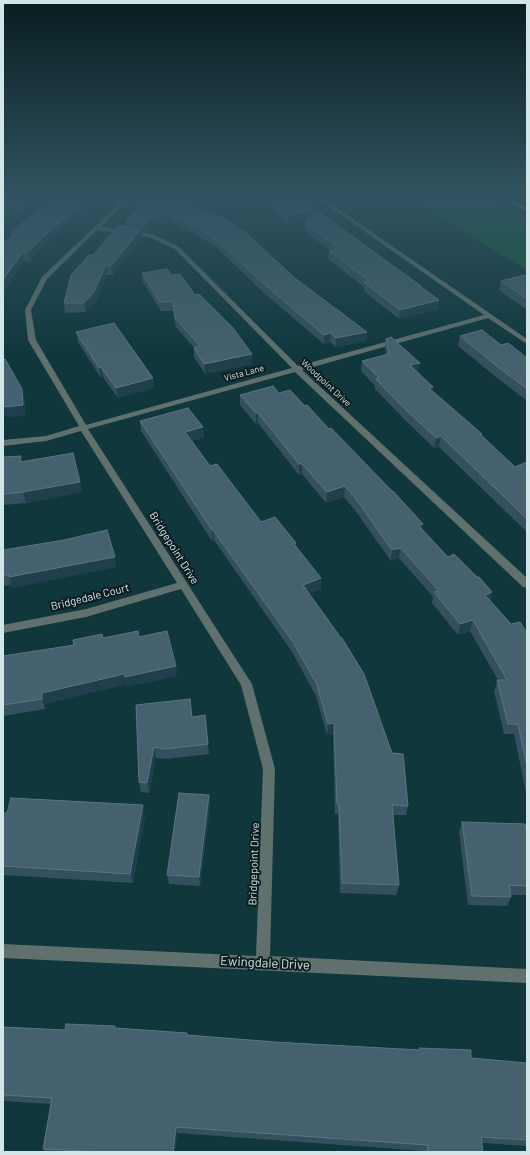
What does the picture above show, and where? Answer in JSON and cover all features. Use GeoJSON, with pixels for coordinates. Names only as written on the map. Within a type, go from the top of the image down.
{"type":"FeatureCollection","features":[{"type":"Feature","properties":{"kind":"street","name":"Bridgepoint Drive"},"geometry":{"type":"LineString","coordinates":[[71,253],[44,278],[28,310],[32,340],[83,427],[246,684],[269,769],[263,963]]}},
{"type":"Feature","properties":{"kind":"street","name":"Woodpoint Drive"},"geometry":{"type":"LineString","coordinates":[[181,253],[296,369],[527,584]]}},
{"type":"Feature","properties":{"kind":"street"},"geometry":{"type":"LineString","coordinates":[[398,253],[527,342]]}},
{"type":"Feature","properties":{"kind":"street","name":"Vista Lane"},"geometry":{"type":"LineString","coordinates":[[3,443],[46,438],[489,316]]}},
{"type":"Feature","properties":{"kind":"street","name":"Bridgedale Court"},"geometry":{"type":"LineString","coordinates":[[3,629],[86,613],[183,585]]}},
{"type":"Feature","properties":{"kind":"street","name":"Ewingdale Drive"},"geometry":{"type":"LineString","coordinates":[[3,951],[527,976]]}},
{"type":"Feature","properties":{"kind":"green space"},"geometry":{"type":"Polygon","coordinates":[[[499,253],[527,253],[527,270],[499,253]]]}},
{"type":"Feature","properties":{"kind":"building"},"geometry":{"type":"Polygon","coordinates":[[[3,253],[22,253],[3,280],[3,253]]]}},
{"type":"Feature","properties":{"kind":"building"},"geometry":{"type":"Polygon","coordinates":[[[95,253],[122,253],[111,266],[106,265],[94,292],[84,303],[64,303],[71,275],[89,255],[93,255],[95,253]]]}},
{"type":"Feature","properties":{"kind":"building"},"geometry":{"type":"Polygon","coordinates":[[[230,253],[268,253],[296,279],[367,332],[336,338],[331,333],[324,335],[230,253]]]}},
{"type":"Feature","properties":{"kind":"building"},"geometry":{"type":"Polygon","coordinates":[[[332,253],[375,253],[439,300],[400,310],[364,282],[369,281],[332,253]]]}},
{"type":"Feature","properties":{"kind":"building"},"geometry":{"type":"Polygon","coordinates":[[[167,269],[172,275],[180,274],[195,295],[199,294],[233,328],[252,354],[204,364],[194,348],[200,346],[175,318],[173,301],[160,302],[142,273],[167,269]]]}},
{"type":"Feature","properties":{"kind":"building"},"geometry":{"type":"Polygon","coordinates":[[[525,275],[527,277],[527,299],[501,281],[525,275]]]}},
{"type":"Feature","properties":{"kind":"building"},"geometry":{"type":"Polygon","coordinates":[[[114,323],[153,378],[116,388],[101,367],[99,368],[76,332],[114,323]]]}},
{"type":"Feature","properties":{"kind":"building"},"geometry":{"type":"Polygon","coordinates":[[[482,330],[501,345],[508,343],[527,358],[527,389],[460,336],[482,330]]]}},
{"type":"Feature","properties":{"kind":"building"},"geometry":{"type":"Polygon","coordinates":[[[391,337],[420,363],[410,365],[433,387],[429,388],[482,434],[481,435],[515,467],[527,462],[527,519],[441,436],[436,438],[405,409],[376,379],[379,378],[362,361],[389,354],[386,339],[391,337]]]}},
{"type":"Feature","properties":{"kind":"building"},"geometry":{"type":"Polygon","coordinates":[[[3,359],[5,359],[22,389],[23,405],[3,406],[3,359]]]}},
{"type":"Feature","properties":{"kind":"building"},"geometry":{"type":"Polygon","coordinates":[[[273,386],[279,393],[290,390],[305,406],[307,405],[329,429],[331,428],[393,491],[423,524],[419,526],[448,557],[454,554],[477,577],[479,577],[492,592],[485,595],[511,624],[520,622],[527,633],[527,767],[518,724],[508,724],[497,680],[507,680],[473,620],[460,624],[434,592],[439,591],[401,548],[392,550],[345,486],[327,492],[302,464],[299,464],[258,413],[256,413],[240,395],[273,386]]]}},
{"type":"Feature","properties":{"kind":"building"},"geometry":{"type":"Polygon","coordinates":[[[188,408],[203,427],[185,432],[210,466],[217,464],[261,522],[275,517],[321,578],[303,585],[342,638],[364,674],[392,753],[403,754],[408,806],[392,805],[399,885],[342,883],[334,723],[328,724],[317,685],[293,642],[212,530],[140,421],[188,408]]]}},
{"type":"Feature","properties":{"kind":"building"},"geometry":{"type":"Polygon","coordinates":[[[73,453],[80,482],[3,494],[3,457],[21,456],[20,462],[73,453]]]}},
{"type":"Feature","properties":{"kind":"building"},"geometry":{"type":"Polygon","coordinates":[[[107,530],[115,557],[9,577],[9,575],[3,575],[3,550],[64,540],[107,530]]]}},
{"type":"Feature","properties":{"kind":"building"},"geometry":{"type":"Polygon","coordinates":[[[138,631],[139,637],[167,631],[176,666],[125,677],[124,674],[42,693],[42,699],[3,705],[3,656],[74,645],[73,640],[102,634],[103,638],[138,631]]]}},
{"type":"Feature","properties":{"kind":"building"},"geometry":{"type":"Polygon","coordinates":[[[190,699],[192,717],[205,715],[208,744],[165,749],[154,747],[147,783],[139,782],[136,705],[190,699]]]}},
{"type":"Feature","properties":{"kind":"building"},"geometry":{"type":"Polygon","coordinates":[[[179,793],[209,795],[199,877],[167,875],[179,793]]]}},
{"type":"Feature","properties":{"kind":"building"},"geometry":{"type":"Polygon","coordinates":[[[11,798],[143,805],[130,874],[3,866],[3,813],[7,813],[11,798]]]}},
{"type":"Feature","properties":{"kind":"building"},"geometry":{"type":"Polygon","coordinates":[[[462,822],[525,824],[527,835],[527,886],[509,885],[511,897],[472,896],[462,822]]]}},
{"type":"Feature","properties":{"kind":"building"},"geometry":{"type":"Polygon","coordinates":[[[66,1024],[115,1026],[115,1028],[187,1033],[187,1035],[275,1042],[420,1050],[419,1048],[471,1050],[471,1058],[527,1063],[527,1140],[481,1137],[483,1152],[428,1152],[427,1145],[176,1127],[173,1152],[103,1152],[43,1149],[52,1098],[3,1095],[3,1027],[65,1030],[66,1024]]]}}]}
